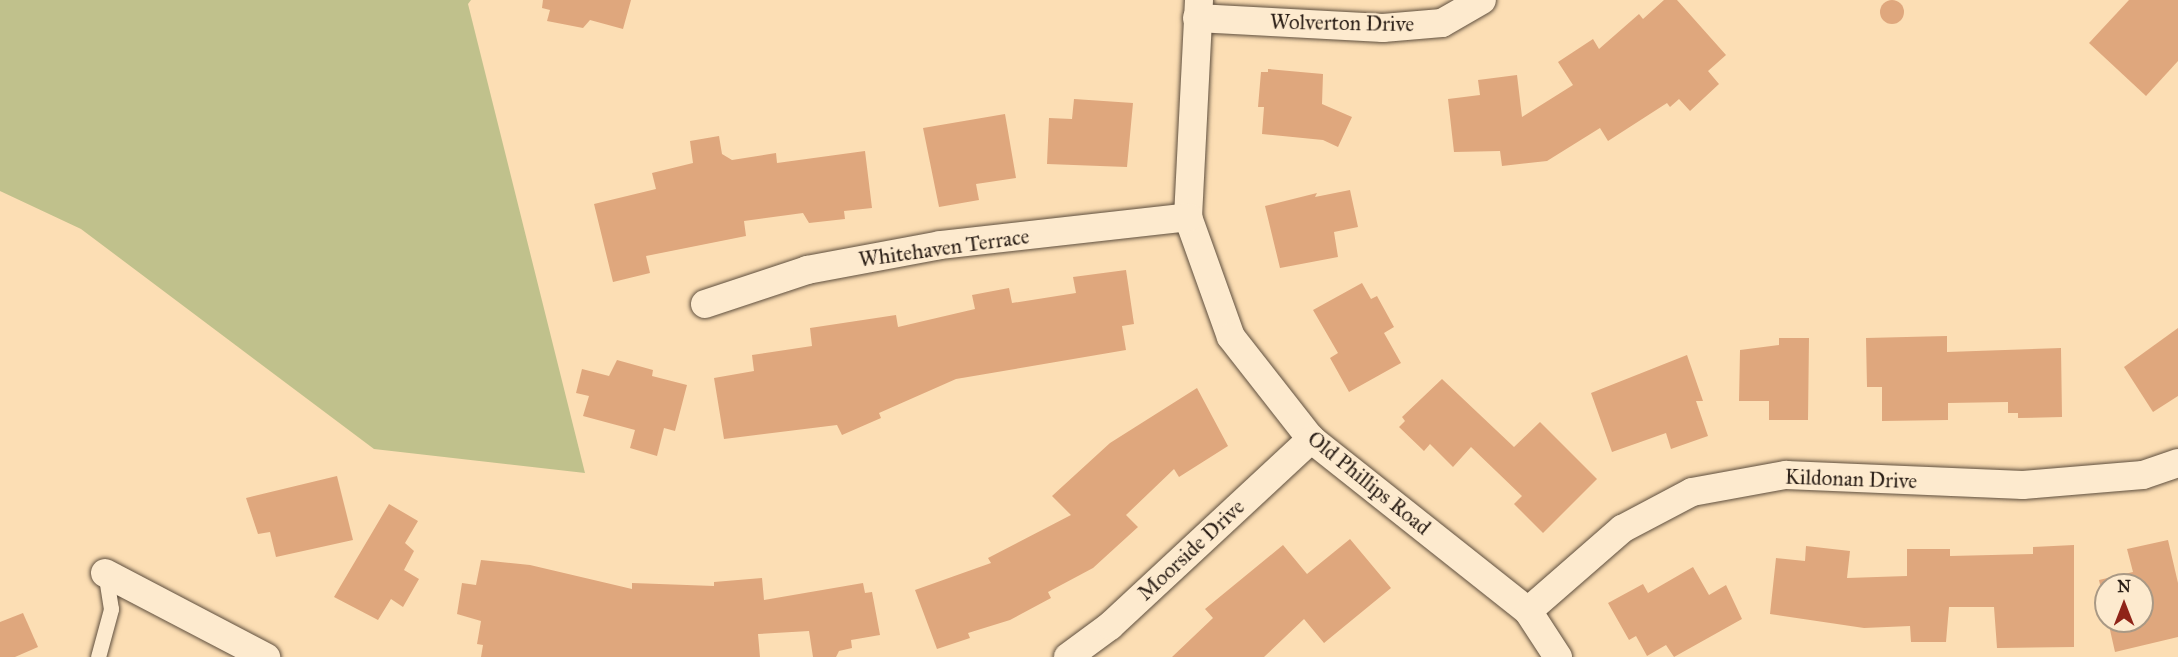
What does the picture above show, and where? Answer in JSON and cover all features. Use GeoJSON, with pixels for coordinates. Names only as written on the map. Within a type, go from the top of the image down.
{"type":"FeatureCollection","features":[{"type":"Feature","properties":{"kind":"street","name":"Wolverton Drive"},"geometry":{"type":"LineString","coordinates":[[1198,9],[1383,28],[1442,23],[1482,0]]}},
{"type":"Feature","properties":{"kind":"street","name":"Old Phillips Road"},"geometry":{"type":"LineString","coordinates":[[1198,9],[1188,217],[1231,337],[1311,439],[1528,611],[1558,657]]}},
{"type":"Feature","properties":{"kind":"street","name":"Whitehaven Terrace"},"geometry":{"type":"LineString","coordinates":[[705,304],[807,270],[929,247],[1188,217]]}},
{"type":"Feature","properties":{"kind":"street","name":"Moorside Drive"},"geometry":{"type":"LineString","coordinates":[[1068,657],[1110,626],[1311,439]]}},
{"type":"Feature","properties":{"kind":"street","name":"Kildonan Drive"},"geometry":{"type":"LineString","coordinates":[[1528,611],[1622,529],[1692,492],[1786,475],[2023,485],[2143,475],[2178,463]]}},
{"type":"Feature","properties":{"kind":"street"},"geometry":{"type":"LineString","coordinates":[[105,573],[266,657]]}},
{"type":"Feature","properties":{"kind":"lane"},"geometry":{"type":"LineString","coordinates":[[98,657],[111,609],[105,573]]}},
{"type":"Feature","properties":{"kind":"green space"},"geometry":{"type":"Polygon","coordinates":[[[0,0],[471,0],[468,4],[585,473],[374,449],[81,229],[0,191],[0,0]]]}},
{"type":"Feature","properties":{"kind":"building"},"geometry":{"type":"Polygon","coordinates":[[[543,0],[631,0],[623,29],[590,20],[583,28],[547,21],[550,10],[542,8],[543,0]]]}},
{"type":"Feature","properties":{"kind":"building"},"geometry":{"type":"Polygon","coordinates":[[[1664,0],[1677,0],[1726,55],[1708,71],[1719,84],[1690,111],[1679,99],[1670,107],[1667,103],[1608,141],[1600,128],[1547,161],[1502,166],[1500,151],[1454,152],[1448,99],[1480,95],[1478,80],[1517,75],[1522,117],[1573,85],[1558,62],[1593,39],[1599,49],[1639,14],[1643,19],[1664,0]]]}},
{"type":"Feature","properties":{"kind":"building"},"geometry":{"type":"Polygon","coordinates":[[[1892,0],[1901,3],[1904,12],[1901,21],[1892,24],[1883,21],[1880,12],[1883,3],[1892,0]]]}},
{"type":"Feature","properties":{"kind":"building"},"geometry":{"type":"Polygon","coordinates":[[[2129,0],[2178,0],[2178,61],[2146,96],[2089,43],[2129,0]]]}},
{"type":"Feature","properties":{"kind":"building"},"geometry":{"type":"Polygon","coordinates":[[[1268,69],[1323,74],[1322,104],[1352,117],[1338,147],[1323,140],[1262,134],[1264,107],[1258,107],[1261,72],[1268,72],[1268,69]]]}},
{"type":"Feature","properties":{"kind":"building"},"geometry":{"type":"Polygon","coordinates":[[[1074,99],[1133,103],[1127,167],[1047,164],[1049,118],[1072,119],[1074,99]]]}},
{"type":"Feature","properties":{"kind":"building"},"geometry":{"type":"Polygon","coordinates":[[[1005,114],[1016,178],[976,184],[979,200],[939,207],[923,128],[1005,114]]]}},
{"type":"Feature","properties":{"kind":"building"},"geometry":{"type":"Polygon","coordinates":[[[719,136],[722,154],[732,160],[776,153],[777,163],[865,151],[872,208],[844,211],[845,219],[809,223],[803,213],[744,221],[746,236],[646,256],[650,273],[613,282],[594,204],[656,189],[652,173],[693,163],[690,141],[719,136]]]}},
{"type":"Feature","properties":{"kind":"building"},"geometry":{"type":"Polygon","coordinates":[[[1350,190],[1358,227],[1334,232],[1338,257],[1280,268],[1265,206],[1317,193],[1315,197],[1350,190]]]}},
{"type":"Feature","properties":{"kind":"building"},"geometry":{"type":"Polygon","coordinates":[[[1126,270],[1134,324],[1122,326],[1126,350],[956,379],[879,413],[881,418],[842,435],[837,425],[724,439],[714,378],[754,371],[752,355],[812,346],[810,328],[896,315],[898,327],[975,309],[972,295],[1009,288],[1012,303],[1076,293],[1073,277],[1126,270]]]}},
{"type":"Feature","properties":{"kind":"building"},"geometry":{"type":"Polygon","coordinates":[[[1362,283],[1371,299],[1377,296],[1394,327],[1384,333],[1401,363],[1349,392],[1330,358],[1338,353],[1313,310],[1362,283]]]}},
{"type":"Feature","properties":{"kind":"building"},"geometry":{"type":"Polygon","coordinates":[[[2178,328],[2178,396],[2153,412],[2124,367],[2178,328]]]}},
{"type":"Feature","properties":{"kind":"building"},"geometry":{"type":"Polygon","coordinates":[[[1947,336],[1947,352],[2061,348],[2062,417],[2018,418],[2018,413],[2008,413],[2008,402],[1948,403],[1948,420],[1882,421],[1882,387],[1867,387],[1866,338],[1947,336]]]}},
{"type":"Feature","properties":{"kind":"building"},"geometry":{"type":"Polygon","coordinates":[[[1779,338],[1809,338],[1808,420],[1769,420],[1769,401],[1739,401],[1740,350],[1779,345],[1779,338]]]}},
{"type":"Feature","properties":{"kind":"building"},"geometry":{"type":"Polygon","coordinates":[[[1687,355],[1703,401],[1696,401],[1708,436],[1671,449],[1666,433],[1612,452],[1591,393],[1687,355]]]}},
{"type":"Feature","properties":{"kind":"building"},"geometry":{"type":"Polygon","coordinates":[[[617,360],[653,370],[652,376],[687,385],[675,431],[664,428],[657,456],[630,448],[635,430],[583,416],[589,396],[576,393],[582,369],[609,376],[617,360]]]}},
{"type":"Feature","properties":{"kind":"building"},"geometry":{"type":"Polygon","coordinates":[[[1442,379],[1514,447],[1540,422],[1597,479],[1543,533],[1514,504],[1522,496],[1471,447],[1453,467],[1430,444],[1424,451],[1399,427],[1405,421],[1402,417],[1442,379]]]}},
{"type":"Feature","properties":{"kind":"building"},"geometry":{"type":"Polygon","coordinates":[[[1197,388],[1228,446],[1179,477],[1174,469],[1126,515],[1138,527],[1093,568],[1048,592],[1051,598],[1010,620],[968,633],[970,638],[937,649],[915,590],[991,563],[988,558],[1071,515],[1052,496],[1110,443],[1197,388]]]}},
{"type":"Feature","properties":{"kind":"building"},"geometry":{"type":"Polygon","coordinates":[[[337,476],[353,540],[276,557],[270,532],[258,534],[246,498],[337,476]]]}},
{"type":"Feature","properties":{"kind":"building"},"geometry":{"type":"Polygon","coordinates":[[[389,504],[418,521],[405,543],[414,551],[404,570],[419,579],[403,607],[391,599],[378,620],[334,597],[389,504]]]}},
{"type":"Feature","properties":{"kind":"building"},"geometry":{"type":"Polygon","coordinates":[[[1350,539],[1391,588],[1324,643],[1304,619],[1264,657],[1172,657],[1213,618],[1205,609],[1283,545],[1307,574],[1350,539]]]}},
{"type":"Feature","properties":{"kind":"building"},"geometry":{"type":"Polygon","coordinates":[[[2168,540],[2178,583],[2178,637],[2115,652],[2111,633],[2154,633],[2154,573],[2129,573],[2133,572],[2127,549],[2168,540]]]}},
{"type":"Feature","properties":{"kind":"building"},"geometry":{"type":"Polygon","coordinates":[[[2074,545],[2074,647],[1997,648],[1994,607],[1949,607],[1946,642],[1911,642],[1910,626],[1864,628],[1770,614],[1776,558],[1805,561],[1806,546],[1850,551],[1847,578],[1907,576],[1907,549],[1950,549],[1950,556],[2033,554],[2033,547],[2074,545]]]}},
{"type":"Feature","properties":{"kind":"building"},"geometry":{"type":"Polygon","coordinates":[[[481,560],[530,565],[632,589],[632,583],[714,586],[714,582],[762,578],[764,600],[863,583],[865,593],[872,592],[880,635],[851,640],[852,648],[839,651],[836,657],[813,657],[809,631],[758,634],[760,657],[481,657],[483,645],[477,644],[481,621],[457,614],[462,583],[476,585],[481,560]]]}},
{"type":"Feature","properties":{"kind":"building"},"geometry":{"type":"Polygon","coordinates":[[[1693,567],[1709,595],[1726,585],[1742,619],[1674,657],[1666,645],[1647,656],[1636,636],[1629,640],[1608,603],[1643,584],[1648,593],[1693,567]]]}},
{"type":"Feature","properties":{"kind":"building"},"geometry":{"type":"Polygon","coordinates":[[[23,613],[38,647],[15,657],[0,657],[0,622],[23,613]]]}}]}
